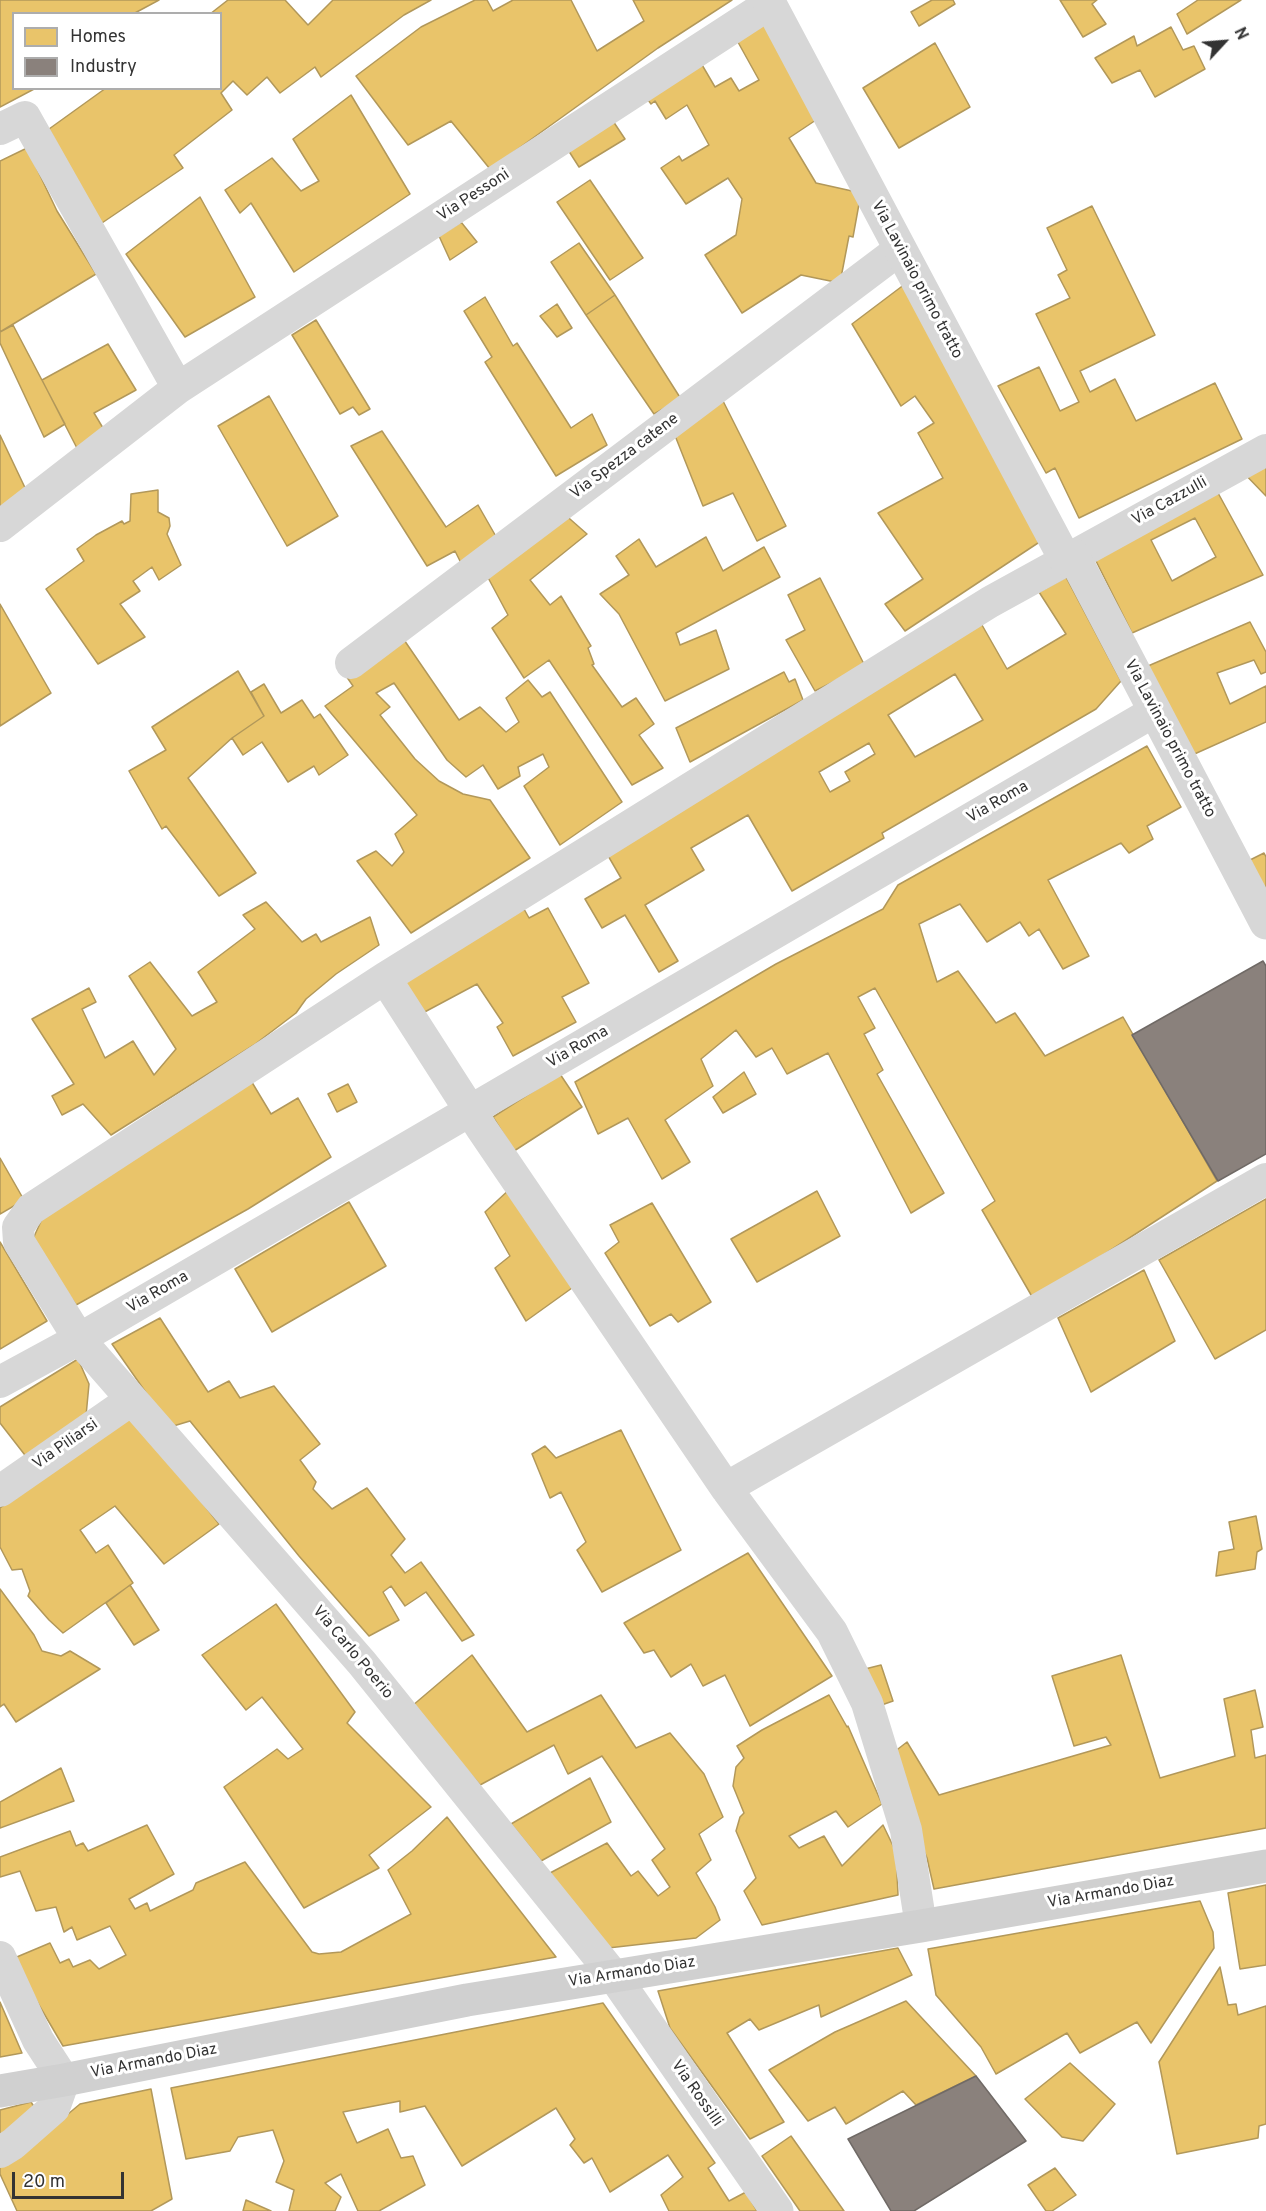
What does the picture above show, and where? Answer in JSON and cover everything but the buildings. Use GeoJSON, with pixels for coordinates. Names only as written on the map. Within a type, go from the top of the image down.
{"type":"FeatureCollection","features":[{"type":"Feature","properties":{"kind":"main road","name":"Via Armando Diaz"},"geometry":{"type":"LineString","coordinates":[[0,2091],[467,2000],[921,1926],[1266,1866]]}},
{"type":"Feature","properties":{"kind":"street","name":"Via Lavinaio primo tratto"},"geometry":{"type":"LineString","coordinates":[[769,2],[899,250],[1155,711],[1266,923]]}},
{"type":"Feature","properties":{"kind":"street","name":"Via Pessoni"},"geometry":{"type":"LineString","coordinates":[[0,526],[178,388],[769,2]]}},
{"type":"Feature","properties":{"kind":"street"},"geometry":{"type":"LineString","coordinates":[[13,123],[178,388]]}},
{"type":"Feature","properties":{"kind":"street","name":"Via Spezza catene"},"geometry":{"type":"LineString","coordinates":[[351,663],[899,250]]}},
{"type":"Feature","properties":{"kind":"street","name":"Via Cazzulli"},"geometry":{"type":"LineString","coordinates":[[385,978],[990,602],[1266,450]]}},
{"type":"Feature","properties":{"kind":"street","name":"Via Roma"},"geometry":{"type":"LineString","coordinates":[[0,1382],[79,1339],[1155,711]]}},
{"type":"Feature","properties":{"kind":"street"},"geometry":{"type":"LineString","coordinates":[[385,978],[471,1110],[726,1488],[832,1632],[867,1703],[906,1830],[921,1926]]}},
{"type":"Feature","properties":{"kind":"street","name":"Via Carlo Poerio"},"geometry":{"type":"LineString","coordinates":[[385,978],[31,1209],[18,1227],[19,1242],[79,1339],[362,1663],[614,1976]]}},
{"type":"Feature","properties":{"kind":"street"},"geometry":{"type":"LineString","coordinates":[[726,1488],[1266,1179]]}},
{"type":"Feature","properties":{"kind":"street","name":"Via Piliarsi"},"geometry":{"type":"LineString","coordinates":[[0,1491],[131,1400]]}},
{"type":"Feature","properties":{"kind":"street"},"geometry":{"type":"LineString","coordinates":[[0,1957],[38,2040],[64,2080],[54,2108],[13,2144],[0,2152]]}},
{"type":"Feature","properties":{"kind":"street","name":"Via Rossilli"},"geometry":{"type":"LineString","coordinates":[[614,1976],[777,2211]]}}]}
